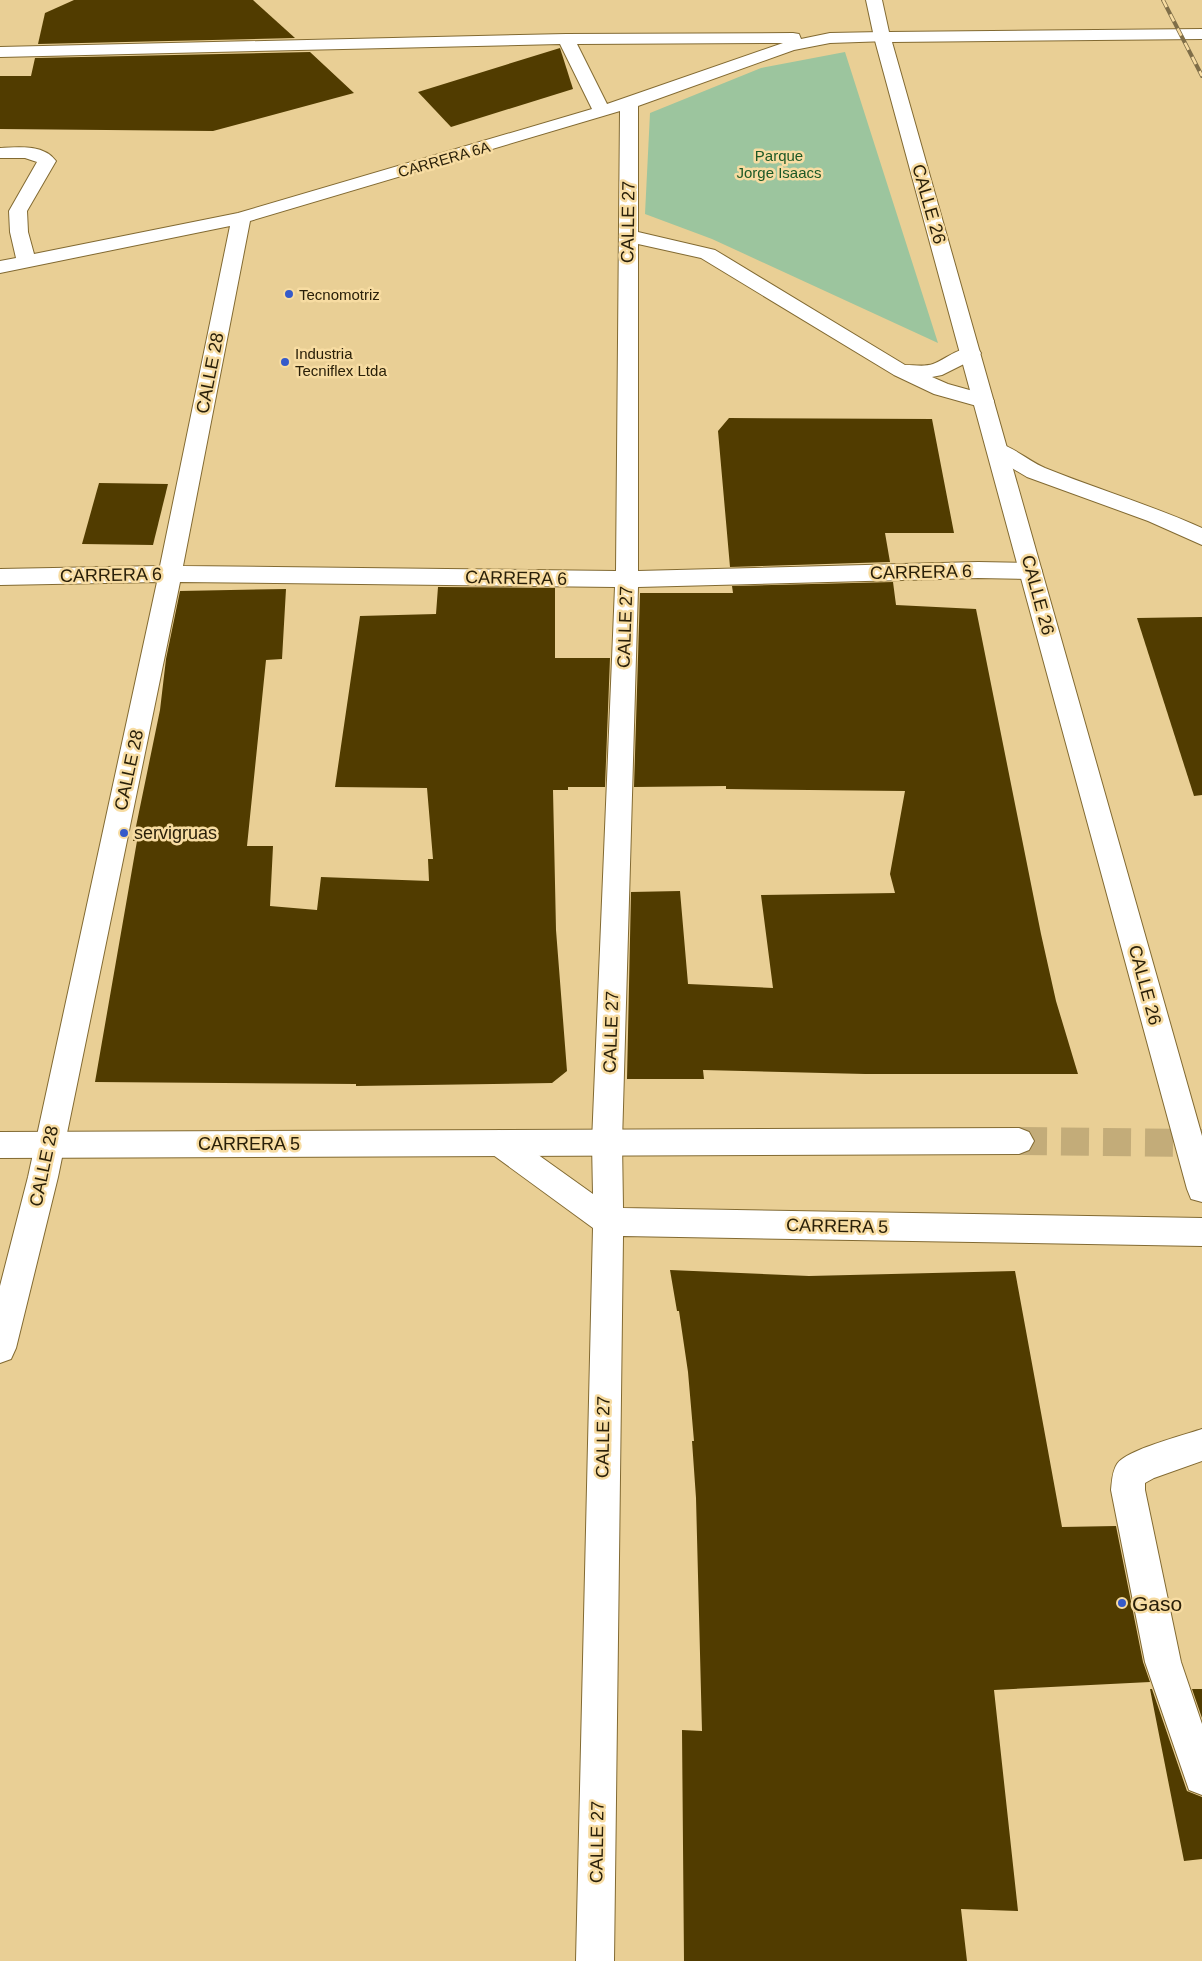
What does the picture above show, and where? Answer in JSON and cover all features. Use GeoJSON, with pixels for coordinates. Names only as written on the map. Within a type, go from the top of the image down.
{"type":"FeatureCollection","features":[{"type":"Feature","properties":{"kind":"street","name":"CALLE 26"},"geometry":{"type":"LineString","coordinates":[[874,0],[882,37],[1202,1189]]}},
{"type":"Feature","properties":{"kind":"street","name":"CARRERA 6A"},"geometry":{"type":"LineString","coordinates":[[0,268],[26,261],[241,218],[629,104],[790,46],[830,38],[1202,34]]}},
{"type":"Feature","properties":{"kind":"street"},"geometry":{"type":"LineString","coordinates":[[0,52],[566,39],[830,38]]}},
{"type":"Feature","properties":{"kind":"street"},"geometry":{"type":"LineString","coordinates":[[566,39],[602,112]]}},
{"type":"Feature","properties":{"kind":"street","name":"CALLE 27"},"geometry":{"type":"LineString","coordinates":[[595,1961],[608,1222],[607,1142],[627,579],[629,104]]}},
{"type":"Feature","properties":{"kind":"street"},"geometry":{"type":"LineString","coordinates":[[0,153],[27,152],[40,155],[47,161],[9,212],[19,232],[26,261]]}},
{"type":"Feature","properties":{"kind":"street","name":"CALLE 28"},"geometry":{"type":"LineString","coordinates":[[0,1348],[43,1177],[48,1145],[170,574],[241,218]]}},
{"type":"Feature","properties":{"kind":"street"},"geometry":{"type":"LineString","coordinates":[[628,236],[708,254],[901,371],[941,388],[984,400]]}},
{"type":"Feature","properties":{"kind":"street"},"geometry":{"type":"LineString","coordinates":[[901,371],[935,371],[971,353]]}},
{"type":"Feature","properties":{"kind":"street"},"geometry":{"type":"LineString","coordinates":[[998,450],[1035,472],[1156,516],[1202,537]]}},
{"type":"Feature","properties":{"kind":"street","name":"CARRERA 6"},"geometry":{"type":"LineString","coordinates":[[0,577],[170,574],[627,579],[978,570],[1031,571]]}},
{"type":"Feature","properties":{"kind":"street","name":"CARRERA 5"},"geometry":{"type":"LineString","coordinates":[[0,1145],[1019,1141]]}},
{"type":"Feature","properties":{"kind":"street"},"geometry":{"type":"LineString","coordinates":[[498,1143],[608,1222]]}},
{"type":"Feature","properties":{"kind":"street","name":"CARRERA 5"},"geometry":{"type":"LineString","coordinates":[[608,1222],[1202,1232]]}},
{"type":"Feature","properties":{"kind":"street"},"geometry":{"type":"LineString","coordinates":[[1202,1445],[1146,1464],[1137,1469],[1129,1474],[1128,1490],[1163,1662],[1202,1778]]}},
{"type":"Feature","properties":{"kind":"green space","name":"Parque Jorge Isaacs"},"geometry":{"type":"Polygon","coordinates":[[[845,52],[938,343],[712,239],[645,214],[650,113],[761,68],[845,52]]]}},
{"type":"Feature","properties":{"kind":"building"},"geometry":{"type":"Polygon","coordinates":[[[74,0],[253,0],[295,38],[38,44],[45,13],[74,0]]]}},
{"type":"Feature","properties":{"kind":"building"},"geometry":{"type":"Polygon","coordinates":[[[560,48],[573,89],[451,127],[418,92],[560,48]]]}},
{"type":"Feature","properties":{"kind":"building"},"geometry":{"type":"Polygon","coordinates":[[[310,52],[354,93],[213,131],[0,129],[0,76],[31,76],[35,58],[310,52]]]}},
{"type":"Feature","properties":{"kind":"building"},"geometry":{"type":"Polygon","coordinates":[[[729,418],[932,419],[954,533],[885,533],[890,562],[730,567],[718,431],[729,418]]]}},
{"type":"Feature","properties":{"kind":"building"},"geometry":{"type":"Polygon","coordinates":[[[99,483],[168,484],[153,545],[82,544],[99,483]]]}},
{"type":"Feature","properties":{"kind":"building"},"geometry":{"type":"Polygon","coordinates":[[[893,582],[896,605],[976,609],[1041,934],[1056,1001],[1078,1074],[865,1074],[703,1070],[704,1079],[627,1079],[631,892],[680,891],[688,984],[773,988],[761,895],[895,893],[890,874],[905,791],[726,789],[726,786],[634,787],[640,593],[733,593],[732,586],[893,582]]]}},
{"type":"Feature","properties":{"kind":"building"},"geometry":{"type":"Polygon","coordinates":[[[438,587],[555,588],[555,658],[610,658],[605,787],[568,787],[568,790],[553,790],[556,930],[567,1071],[552,1083],[356,1086],[356,1084],[95,1082],[137,841],[133,841],[160,710],[166,659],[180,591],[286,589],[282,659],[266,660],[247,846],[273,846],[270,906],[317,910],[321,877],[429,881],[428,859],[433,859],[427,788],[335,787],[360,616],[436,614],[438,587]]]}},
{"type":"Feature","properties":{"kind":"building"},"geometry":{"type":"Polygon","coordinates":[[[1202,617],[1202,795],[1194,796],[1137,618],[1202,617]]]}},
{"type":"Feature","properties":{"kind":"building"},"geometry":{"type":"Polygon","coordinates":[[[670,1270],[809,1276],[1015,1271],[1062,1527],[1116,1526],[1143,1662],[1150,1682],[994,1690],[1018,1911],[961,1909],[967,1961],[684,1961],[682,1730],[702,1731],[696,1498],[692,1441],[694,1441],[688,1372],[679,1311],[677,1311],[670,1270]]]}},
{"type":"Feature","properties":{"kind":"building"},"geometry":{"type":"Polygon","coordinates":[[[1150,1689],[1152,1689],[1187,1791],[1202,1797],[1202,1859],[1184,1861],[1150,1689]]]}},
{"type":"Feature","properties":{"kind":"building"},"geometry":{"type":"Polygon","coordinates":[[[1192,1689],[1202,1689],[1202,1718],[1192,1689]]]}},
{"type":"Feature","properties":{"kind":"tunnel"},"geometry":{"type":"LineString","coordinates":[[1019,1141],[1202,1143]]}},
{"type":"Feature","properties":{"kind":"railway"},"geometry":{"type":"LineString","coordinates":[[1163,0],[1202,76]]}},
{"type":"Feature","properties":{"kind":"place","name":"Tecnomotriz"},"geometry":{"type":"Point","coordinates":[289,294]}},
{"type":"Feature","properties":{"kind":"place","name":"Industria Tecniflex Ltda"},"geometry":{"type":"Point","coordinates":[285,362]}},
{"type":"Feature","properties":{"kind":"place","name":"servigruas"},"geometry":{"type":"Point","coordinates":[124,833]}},
{"type":"Feature","properties":{"kind":"place","name":"Gaso"},"geometry":{"type":"Point","coordinates":[1122,1603]}}]}
